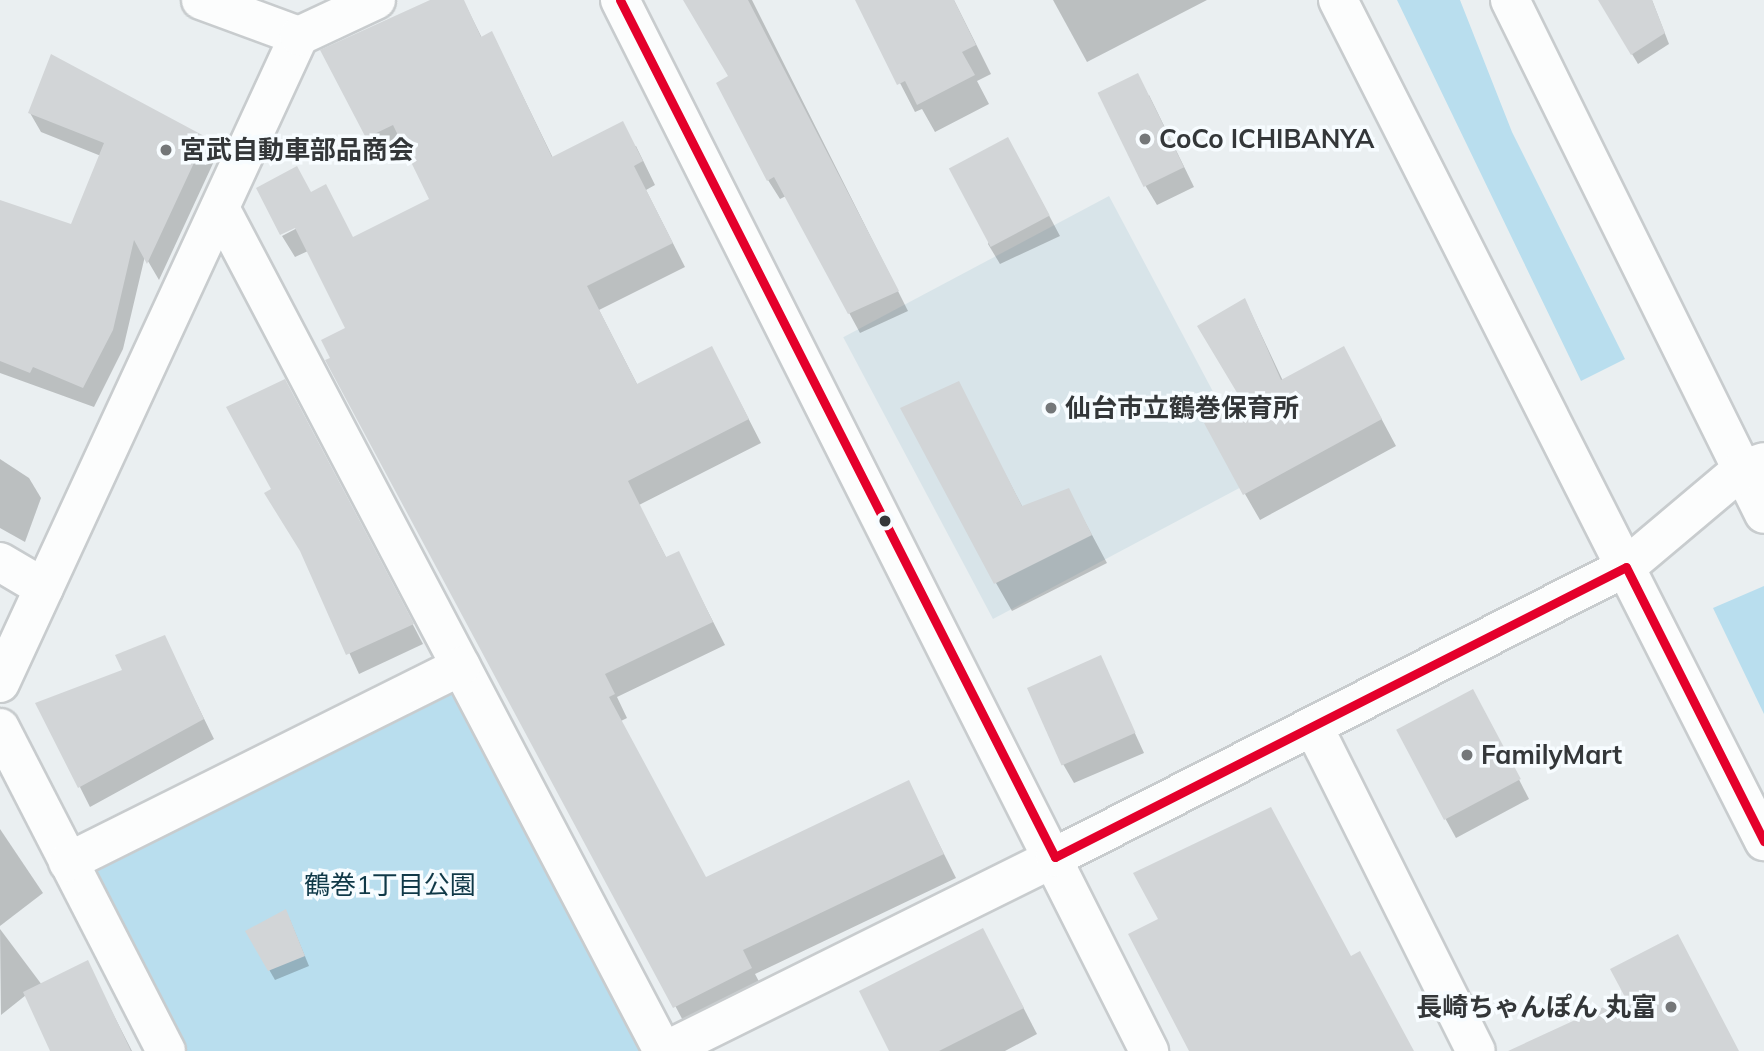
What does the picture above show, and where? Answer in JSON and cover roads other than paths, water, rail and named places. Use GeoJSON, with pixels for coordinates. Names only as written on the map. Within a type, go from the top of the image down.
{"type":"FeatureCollection","features":[{"type":"Feature","properties":{"kind":"street"},"geometry":{"type":"LineString","coordinates":[[201,0],[299,36]]}},
{"type":"Feature","properties":{"kind":"street"},"geometry":{"type":"LineString","coordinates":[[0,683],[299,36],[376,0]]}},
{"type":"Feature","properties":{"kind":"street"},"geometry":{"type":"LineString","coordinates":[[620,0],[1055,857],[1149,1051]]}},
{"type":"Feature","properties":{"kind":"street"},"geometry":{"type":"LineString","coordinates":[[1338,0],[1764,841]]}},
{"type":"Feature","properties":{"kind":"street"},"geometry":{"type":"LineString","coordinates":[[1510,0],[1753,466],[1764,514]]}},
{"type":"Feature","properties":{"kind":"street"},"geometry":{"type":"LineString","coordinates":[[220,208],[664,1051],[1314,728],[1626,567],[1753,466]]}},
{"type":"Feature","properties":{"kind":"street"},"geometry":{"type":"LineString","coordinates":[[0,562],[44,587]]}},
{"type":"Feature","properties":{"kind":"street"},"geometry":{"type":"LineString","coordinates":[[68,862],[461,666]]}},
{"type":"Feature","properties":{"kind":"street"},"geometry":{"type":"LineString","coordinates":[[0,728],[166,1051]]}},
{"type":"Feature","properties":{"kind":"street"},"geometry":{"type":"LineString","coordinates":[[1314,728],[1476,1051]]}},
{"type":"Feature","properties":{"kind":"place","name":"CoCo ICHIBANYA"},"geometry":{"type":"Point","coordinates":[1145,139]}},
{"type":"Feature","properties":{"kind":"place","name":"宮武自動車部品商会"},"geometry":{"type":"Point","coordinates":[166,150]}},
{"type":"Feature","properties":{"kind":"place","name":"仙台市立鶴巻保育所"},"geometry":{"type":"Point","coordinates":[1051,408]}},
{"type":"Feature","properties":{"kind":"place","name":"FamilyMart"},"geometry":{"type":"Point","coordinates":[1467,755]}},
{"type":"Feature","properties":{"kind":"place","name":"長崎ちゃんぽん 丸富"},"geometry":{"type":"Point","coordinates":[1671,1007]}},
{"type":"Feature","properties":{"kind":"park label","name":"鶴巻1丁目公園"},"geometry":{"type":"Point","coordinates":[390,885]}}]}
